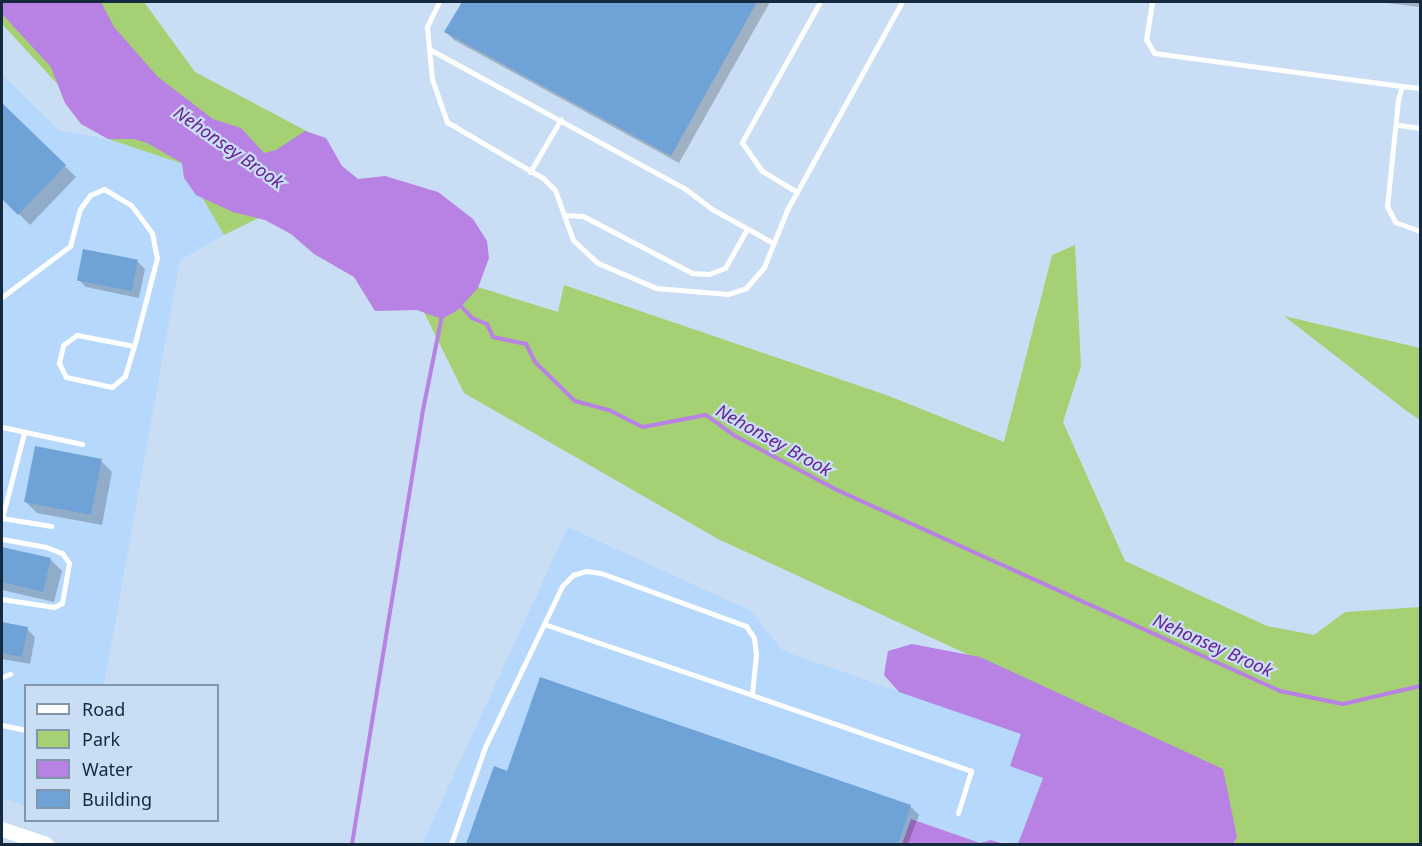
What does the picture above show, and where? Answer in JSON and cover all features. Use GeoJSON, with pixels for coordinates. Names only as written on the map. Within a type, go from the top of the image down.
{"type":"FeatureCollection","features":[{"type":"Feature","properties":{"kind":"main road"},"geometry":{"type":"LineString","coordinates":[[2,829],[46,844]]}},
{"type":"Feature","properties":{"kind":"lane"},"geometry":{"type":"LineString","coordinates":[[439,2],[427,27],[432,79],[447,122],[530,172],[555,190],[573,240],[598,263],[656,288],[728,294],[746,288],[764,267],[797,192],[902,2]]}},
{"type":"Feature","properties":{"kind":"lane"},"geometry":{"type":"LineString","coordinates":[[797,192],[762,171],[742,142],[820,2]]}},
{"type":"Feature","properties":{"kind":"lane"},"geometry":{"type":"LineString","coordinates":[[1152,2],[1146,39],[1154,53],[1420,88]]}},
{"type":"Feature","properties":{"kind":"lane"},"geometry":{"type":"LineString","coordinates":[[429,49],[561,119],[773,243]]}},
{"type":"Feature","properties":{"kind":"lane"},"geometry":{"type":"LineString","coordinates":[[1402,86],[1387,206],[1395,222],[1420,231]]}},
{"type":"Feature","properties":{"kind":"lane"},"geometry":{"type":"LineString","coordinates":[[530,172],[561,119]]}},
{"type":"Feature","properties":{"kind":"lane"},"geometry":{"type":"LineString","coordinates":[[1399,124],[1420,128]]}},
{"type":"Feature","properties":{"kind":"lane"},"geometry":{"type":"LineString","coordinates":[[2,297],[70,246],[80,209],[90,195],[104,189],[131,204],[152,233],[157,258],[134,346],[125,376],[112,387],[66,377],[60,363],[63,345],[77,334],[134,346]]}},
{"type":"Feature","properties":{"kind":"lane"},"geometry":{"type":"LineString","coordinates":[[564,215],[583,216],[692,273],[709,274],[724,268],[747,229]]}},
{"type":"Feature","properties":{"kind":"lane"},"geometry":{"type":"LineString","coordinates":[[2,427],[82,444]]}},
{"type":"Feature","properties":{"kind":"lane"},"geometry":{"type":"LineString","coordinates":[[24,433],[2,518],[51,526]]}},
{"type":"Feature","properties":{"kind":"lane"},"geometry":{"type":"LineString","coordinates":[[2,539],[54,550],[62,553],[69,563],[62,603],[54,607],[2,599]]}},
{"type":"Feature","properties":{"kind":"lane"},"geometry":{"type":"LineString","coordinates":[[451,844],[485,747],[562,586],[573,575],[601,573],[746,626],[754,638],[756,654],[752,695]]}},
{"type":"Feature","properties":{"kind":"lane"},"geometry":{"type":"LineString","coordinates":[[544,624],[971,771],[958,813]]}},
{"type":"Feature","properties":{"kind":"lane"},"geometry":{"type":"LineString","coordinates":[[2,677],[10,674]]}},
{"type":"Feature","properties":{"kind":"lane"},"geometry":{"type":"LineString","coordinates":[[2,724],[24,730]]}},
{"type":"Feature","properties":{"kind":"shaded area"},"geometry":{"type":"Polygon","coordinates":[[[2,74],[60,131],[108,139],[183,164],[224,235],[180,260],[104,684],[24,684],[24,806],[2,798],[2,74]]]}},
{"type":"Feature","properties":{"kind":"shaded area"},"geometry":{"type":"Polygon","coordinates":[[[568,527],[751,611],[783,651],[1021,734],[1043,778],[1018,844],[991,840],[980,843],[912,819],[902,844],[422,844],[568,527]]]}},
{"type":"Feature","properties":{"kind":"green space"},"geometry":{"type":"Polygon","coordinates":[[[2,2],[144,2],[195,72],[329,143],[285,205],[224,235],[183,164],[108,139],[2,24],[2,2]]]}},
{"type":"Feature","properties":{"kind":"green space"},"geometry":{"type":"Polygon","coordinates":[[[1075,245],[1081,366],[1063,422],[1125,561],[1267,626],[1314,635],[1345,612],[1420,607],[1420,844],[1233,844],[1237,837],[1066,700],[718,539],[464,393],[414,292],[465,283],[558,312],[564,285],[889,396],[1004,442],[1052,255],[1075,245]]]}},
{"type":"Feature","properties":{"kind":"green space"},"geometry":{"type":"Polygon","coordinates":[[[1284,316],[1420,348],[1420,420],[1408,412],[1284,316]]]}},
{"type":"Feature","properties":{"kind":"water"},"geometry":{"type":"Polygon","coordinates":[[[2,2],[101,2],[114,27],[158,77],[213,119],[241,128],[264,153],[276,150],[305,131],[326,138],[342,166],[358,179],[385,176],[438,192],[473,219],[487,241],[489,258],[478,288],[458,310],[442,319],[417,310],[375,311],[354,277],[314,254],[291,234],[265,220],[233,212],[196,195],[184,178],[182,163],[147,143],[134,139],[108,139],[81,124],[65,103],[51,67],[2,14],[2,2]]]}},
{"type":"Feature","properties":{"kind":"water"},"geometry":{"type":"Polygon","coordinates":[[[912,644],[980,657],[1223,769],[1237,837],[1233,844],[1018,844],[1043,778],[1010,766],[1021,734],[899,692],[884,675],[888,651],[912,644]]]}},
{"type":"Feature","properties":{"kind":"water"},"geometry":{"type":"Polygon","coordinates":[[[911,819],[980,843],[991,840],[1004,844],[902,844],[911,819]]]}},
{"type":"Feature","properties":{"kind":"building"},"geometry":{"type":"Polygon","coordinates":[[[462,2],[757,2],[671,156],[444,32],[462,2]]]}},
{"type":"Feature","properties":{"kind":"building"},"geometry":{"type":"Polygon","coordinates":[[[2,103],[66,165],[18,215],[2,199],[2,103]]]}},
{"type":"Feature","properties":{"kind":"building"},"geometry":{"type":"Polygon","coordinates":[[[83,249],[138,260],[132,291],[77,280],[83,249]]]}},
{"type":"Feature","properties":{"kind":"building"},"geometry":{"type":"Polygon","coordinates":[[[35,446],[102,459],[91,515],[24,502],[35,446]]]}},
{"type":"Feature","properties":{"kind":"building"},"geometry":{"type":"Polygon","coordinates":[[[2,547],[51,558],[43,592],[2,582],[2,547]]]}},
{"type":"Feature","properties":{"kind":"building"},"geometry":{"type":"Polygon","coordinates":[[[2,622],[28,627],[22,657],[2,653],[2,622]]]}},
{"type":"Feature","properties":{"kind":"building"},"geometry":{"type":"Polygon","coordinates":[[[540,677],[911,805],[898,844],[466,844],[494,766],[507,771],[540,677]]]}},
{"type":"Feature","properties":{"kind":"waterway","name":"Nehonsey Brook"},"geometry":{"type":"LineString","coordinates":[[459,304],[472,318],[487,324],[493,337],[526,344],[535,362],[575,401],[609,410],[643,427],[706,415],[735,436],[837,490],[1280,691],[1343,704],[1420,686]]}},
{"type":"Feature","properties":{"kind":"waterway"},"geometry":{"type":"LineString","coordinates":[[352,844],[422,415],[442,316]]}}]}
